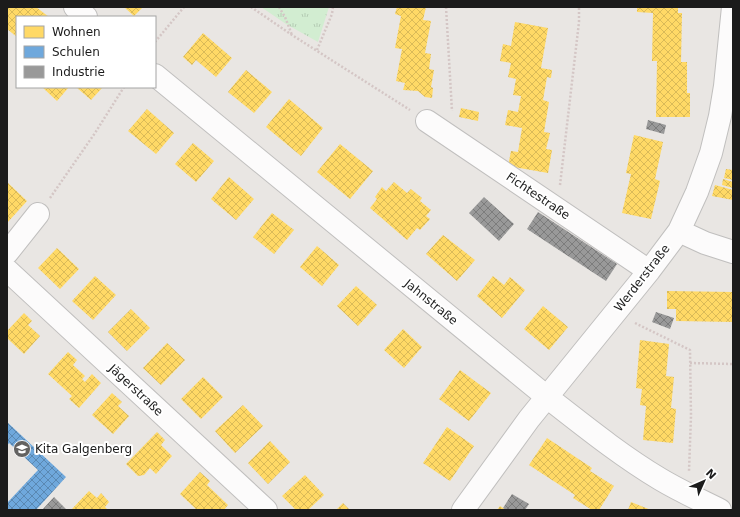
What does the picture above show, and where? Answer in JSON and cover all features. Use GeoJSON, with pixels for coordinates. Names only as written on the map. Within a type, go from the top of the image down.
{"type":"FeatureCollection","features":[{"type":"Feature","properties":{"kind":"street"},"geometry":{"type":"LineString","coordinates":[[74,7],[85,16]]}},
{"type":"Feature","properties":{"kind":"street","name":"Werderstraße"},"geometry":{"type":"LineString","coordinates":[[463,510],[546,397],[649,272],[679,231],[709,160],[720,116],[725,86],[733,7]]}},
{"type":"Feature","properties":{"kind":"street","name":"Jahnstraße"},"geometry":{"type":"LineString","coordinates":[[156,76],[546,397],[659,478],[688,495],[720,510]]}},
{"type":"Feature","properties":{"kind":"street","name":"Fichtestraße"},"geometry":{"type":"LineString","coordinates":[[435,126],[649,272]]}},
{"type":"Feature","properties":{"kind":"street"},"geometry":{"type":"LineString","coordinates":[[7,253],[38,214]]}},
{"type":"Feature","properties":{"kind":"street"},"geometry":{"type":"LineString","coordinates":[[679,231],[705,243],[733,252]]}},
{"type":"Feature","properties":{"kind":"street","name":"Jägerstraße"},"geometry":{"type":"LineString","coordinates":[[7,270],[266,510]]}},
{"type":"Feature","properties":{"kind":"path"},"geometry":{"type":"LineString","coordinates":[[156,41],[184,7]]}},
{"type":"Feature","properties":{"kind":"path"},"geometry":{"type":"LineString","coordinates":[[251,7],[292,35],[435,126],[452,116],[446,7]]}},
{"type":"Feature","properties":{"kind":"path"},"geometry":{"type":"LineString","coordinates":[[279,7],[285,17],[292,35]]}},
{"type":"Feature","properties":{"kind":"path"},"geometry":{"type":"LineString","coordinates":[[317,50],[332,14],[333,7]]}},
{"type":"Feature","properties":{"kind":"path"},"geometry":{"type":"LineString","coordinates":[[557,209],[579,22],[579,7]]}},
{"type":"Feature","properties":{"kind":"path"},"geometry":{"type":"LineString","coordinates":[[60,183],[123,88]]}},
{"type":"Feature","properties":{"kind":"path"},"geometry":{"type":"LineString","coordinates":[[614,313],[690,350],[691,416],[688,495]]}},
{"type":"Feature","properties":{"kind":"path"},"geometry":{"type":"LineString","coordinates":[[690,363],[733,364]]}},
{"type":"Feature","properties":{"kind":"green space"},"geometry":{"type":"Polygon","coordinates":[[[261,7],[329,7],[318,42],[286,24],[261,7]]]}},
{"type":"Feature","properties":{"kind":"building: Wohnen"},"geometry":{"type":"Polygon","coordinates":[[[7,7],[36,7],[48,16],[16,16],[16,36],[7,29],[7,7]]]}},
{"type":"Feature","properties":{"kind":"building: Wohnen"},"geometry":{"type":"Polygon","coordinates":[[[124,7],[143,7],[134,16],[124,7]]]}},
{"type":"Feature","properties":{"kind":"building: Wohnen"},"geometry":{"type":"Polygon","coordinates":[[[397,7],[426,7],[423,20],[431,21],[425,53],[431,54],[429,69],[434,70],[431,87],[433,88],[432,98],[425,97],[418,91],[403,90],[405,83],[396,81],[402,49],[395,48],[401,16],[395,14],[397,7]]]}},
{"type":"Feature","properties":{"kind":"building: Wohnen"},"geometry":{"type":"Polygon","coordinates":[[[637,7],[678,7],[678,13],[682,13],[681,62],[687,62],[687,93],[690,93],[690,117],[656,117],[657,61],[652,61],[653,13],[637,12],[637,7]]]}},
{"type":"Feature","properties":{"kind":"building: Wohnen"},"geometry":{"type":"Polygon","coordinates":[[[515,22],[548,28],[541,68],[552,70],[551,78],[547,77],[543,100],[549,102],[544,132],[550,133],[546,149],[552,150],[548,173],[508,166],[511,151],[518,152],[522,128],[505,125],[508,110],[518,112],[521,96],[513,95],[516,79],[508,77],[511,63],[500,61],[503,44],[511,46],[515,22]]]}},
{"type":"Feature","properties":{"kind":"building: Wohnen"},"geometry":{"type":"Polygon","coordinates":[[[203,33],[232,58],[216,77],[196,60],[192,65],[183,57],[203,33]]]}},
{"type":"Feature","properties":{"kind":"building: Wohnen"},"geometry":{"type":"Polygon","coordinates":[[[246,70],[272,92],[254,113],[228,92],[246,70]]]}},
{"type":"Feature","properties":{"kind":"building: Wohnen"},"geometry":{"type":"Polygon","coordinates":[[[43,88],[68,88],[57,101],[43,88]]]}},
{"type":"Feature","properties":{"kind":"building: Wohnen"},"geometry":{"type":"Polygon","coordinates":[[[77,88],[102,88],[91,100],[77,88]]]}},
{"type":"Feature","properties":{"kind":"building: Wohnen"},"geometry":{"type":"Polygon","coordinates":[[[289,99],[323,128],[301,156],[266,127],[289,99]]]}},
{"type":"Feature","properties":{"kind":"building: Wohnen"},"geometry":{"type":"Polygon","coordinates":[[[461,108],[479,112],[478,121],[459,117],[461,108]]]}},
{"type":"Feature","properties":{"kind":"building: Wohnen"},"geometry":{"type":"Polygon","coordinates":[[[147,109],[174,133],[156,154],[128,131],[147,109]]]}},
{"type":"Feature","properties":{"kind":"building: Wohnen"},"geometry":{"type":"Polygon","coordinates":[[[634,135],[663,142],[655,179],[660,181],[651,219],[622,213],[631,174],[626,173],[634,135]]]}},
{"type":"Feature","properties":{"kind":"building: Wohnen"},"geometry":{"type":"Polygon","coordinates":[[[193,143],[214,161],[196,182],[175,164],[193,143]]]}},
{"type":"Feature","properties":{"kind":"building: Wohnen"},"geometry":{"type":"Polygon","coordinates":[[[340,144],[373,171],[350,199],[317,172],[340,144]]]}},
{"type":"Feature","properties":{"kind":"building: Wohnen"},"geometry":{"type":"Polygon","coordinates":[[[726,169],[733,170],[733,180],[724,178],[726,169]]]}},
{"type":"Feature","properties":{"kind":"building: Wohnen"},"geometry":{"type":"Polygon","coordinates":[[[229,177],[254,199],[236,220],[211,199],[229,177]]]}},
{"type":"Feature","properties":{"kind":"building: Wohnen"},"geometry":{"type":"Polygon","coordinates":[[[723,179],[733,182],[733,188],[722,185],[723,179]]]}},
{"type":"Feature","properties":{"kind":"building: Wohnen"},"geometry":{"type":"Polygon","coordinates":[[[7,182],[27,201],[7,223],[7,182]]]}},
{"type":"Feature","properties":{"kind":"building: Wohnen"},"geometry":{"type":"Polygon","coordinates":[[[394,182],[407,193],[411,189],[422,198],[420,201],[431,210],[426,216],[430,219],[420,230],[417,228],[407,240],[370,208],[377,199],[375,197],[382,187],[386,191],[394,182]]]}},
{"type":"Feature","properties":{"kind":"building: Wohnen"},"geometry":{"type":"Polygon","coordinates":[[[715,185],[733,190],[733,200],[712,196],[715,185]]]}},
{"type":"Feature","properties":{"kind":"building: Wohnen"},"geometry":{"type":"Polygon","coordinates":[[[272,213],[294,230],[274,254],[253,237],[272,213]]]}},
{"type":"Feature","properties":{"kind":"building: Wohnen"},"geometry":{"type":"Polygon","coordinates":[[[443,235],[475,260],[457,281],[426,254],[443,235]]]}},
{"type":"Feature","properties":{"kind":"building: Wohnen"},"geometry":{"type":"Polygon","coordinates":[[[317,246],[339,265],[322,286],[300,267],[317,246]]]}},
{"type":"Feature","properties":{"kind":"building: Wohnen"},"geometry":{"type":"Polygon","coordinates":[[[57,248],[79,269],[60,289],[38,268],[57,248]]]}},
{"type":"Feature","properties":{"kind":"building: Wohnen"},"geometry":{"type":"Polygon","coordinates":[[[95,276],[116,295],[93,320],[72,301],[95,276]]]}},
{"type":"Feature","properties":{"kind":"building: Wohnen"},"geometry":{"type":"Polygon","coordinates":[[[493,276],[504,285],[510,277],[525,290],[502,318],[477,296],[493,276]]]}},
{"type":"Feature","properties":{"kind":"building: Wohnen"},"geometry":{"type":"Polygon","coordinates":[[[356,286],[377,305],[358,326],[337,306],[356,286]]]}},
{"type":"Feature","properties":{"kind":"building: Wohnen"},"geometry":{"type":"Polygon","coordinates":[[[667,291],[733,292],[733,322],[676,321],[676,309],[667,309],[667,291]]]}},
{"type":"Feature","properties":{"kind":"building: Wohnen"},"geometry":{"type":"Polygon","coordinates":[[[543,306],[568,327],[549,350],[524,329],[543,306]]]}},
{"type":"Feature","properties":{"kind":"building: Wohnen"},"geometry":{"type":"Polygon","coordinates":[[[131,309],[150,328],[127,351],[108,332],[131,309]]]}},
{"type":"Feature","properties":{"kind":"building: Wohnen"},"geometry":{"type":"Polygon","coordinates":[[[24,313],[32,321],[28,325],[40,336],[24,354],[7,338],[7,331],[24,313]]]}},
{"type":"Feature","properties":{"kind":"building: Wohnen"},"geometry":{"type":"Polygon","coordinates":[[[403,329],[422,347],[404,368],[384,350],[403,329]]]}},
{"type":"Feature","properties":{"kind":"building: Wohnen"},"geometry":{"type":"Polygon","coordinates":[[[640,340],[669,344],[666,376],[674,377],[671,408],[676,409],[673,443],[643,440],[646,406],[640,405],[642,389],[636,388],[640,340]]]}},
{"type":"Feature","properties":{"kind":"building: Wohnen"},"geometry":{"type":"Polygon","coordinates":[[[167,343],[185,360],[161,385],[143,368],[167,343]]]}},
{"type":"Feature","properties":{"kind":"building: Wohnen"},"geometry":{"type":"Polygon","coordinates":[[[68,352],[77,360],[73,365],[85,376],[82,379],[85,382],[92,374],[101,383],[79,408],[69,399],[72,396],[48,374],[68,352]]]}},
{"type":"Feature","properties":{"kind":"building: Wohnen"},"geometry":{"type":"Polygon","coordinates":[[[460,370],[491,393],[469,421],[439,399],[460,370]]]}},
{"type":"Feature","properties":{"kind":"building: Wohnen"},"geometry":{"type":"Polygon","coordinates":[[[203,377],[223,397],[201,419],[181,399],[203,377]]]}},
{"type":"Feature","properties":{"kind":"building: Wohnen"},"geometry":{"type":"Polygon","coordinates":[[[112,393],[122,402],[118,406],[129,416],[113,434],[92,415],[112,393]]]}},
{"type":"Feature","properties":{"kind":"building: Wohnen"},"geometry":{"type":"Polygon","coordinates":[[[243,405],[263,426],[235,453],[215,431],[243,405]]]}},
{"type":"Feature","properties":{"kind":"building: Wohnen"},"geometry":{"type":"Polygon","coordinates":[[[447,427],[474,446],[450,481],[423,463],[447,427]]]}},
{"type":"Feature","properties":{"kind":"building: Wohnen"},"geometry":{"type":"Polygon","coordinates":[[[157,432],[165,440],[161,445],[172,456],[156,474],[150,468],[144,475],[138,476],[126,464],[157,432]]]}},
{"type":"Feature","properties":{"kind":"building: Wohnen"},"geometry":{"type":"Polygon","coordinates":[[[547,438],[592,468],[590,471],[614,486],[599,510],[592,510],[573,498],[575,495],[529,465],[547,438]]]}},
{"type":"Feature","properties":{"kind":"building: Wohnen"},"geometry":{"type":"Polygon","coordinates":[[[270,441],[290,462],[268,484],[248,463],[270,441]]]}},
{"type":"Feature","properties":{"kind":"building: Wohnen"},"geometry":{"type":"Polygon","coordinates":[[[200,472],[210,481],[207,485],[228,505],[224,510],[197,510],[180,494],[200,472]]]}},
{"type":"Feature","properties":{"kind":"building: Wohnen"},"geometry":{"type":"Polygon","coordinates":[[[305,475],[324,495],[308,510],[296,510],[282,496],[305,475]]]}},
{"type":"Feature","properties":{"kind":"building: Wohnen"},"geometry":{"type":"Polygon","coordinates":[[[89,491],[97,498],[101,493],[109,502],[105,507],[108,510],[72,509],[89,491]]]}},
{"type":"Feature","properties":{"kind":"building: Wohnen"},"geometry":{"type":"Polygon","coordinates":[[[631,502],[651,510],[628,510],[631,502]]]}},
{"type":"Feature","properties":{"kind":"building: Wohnen"},"geometry":{"type":"Polygon","coordinates":[[[343,503],[350,510],[336,510],[343,503]]]}},
{"type":"Feature","properties":{"kind":"building: Wohnen"},"geometry":{"type":"Polygon","coordinates":[[[500,506],[506,510],[497,510],[500,506]]]}},
{"type":"Feature","properties":{"kind":"building: Schulen","name":"Kita Galgenberg"},"geometry":{"type":"Polygon","coordinates":[[[7,422],[66,477],[36,510],[7,510],[7,503],[38,470],[9,443],[7,446],[7,422]]]}},
{"type":"Feature","properties":{"kind":"building: Industrie"},"geometry":{"type":"Polygon","coordinates":[[[648,120],[666,125],[664,134],[646,129],[648,120]]]}},
{"type":"Feature","properties":{"kind":"building: Industrie"},"geometry":{"type":"Polygon","coordinates":[[[484,197],[514,224],[499,241],[469,213],[484,197]]]}},
{"type":"Feature","properties":{"kind":"building: Industrie"},"geometry":{"type":"Polygon","coordinates":[[[538,212],[617,264],[606,281],[527,229],[538,212]]]}},
{"type":"Feature","properties":{"kind":"building: Industrie"},"geometry":{"type":"Polygon","coordinates":[[[656,312],[674,318],[670,329],[652,322],[656,312]]]}},
{"type":"Feature","properties":{"kind":"building: Industrie"},"geometry":{"type":"Polygon","coordinates":[[[512,494],[529,504],[525,510],[506,510],[503,508],[512,494]]]}},
{"type":"Feature","properties":{"kind":"building: Industrie"},"geometry":{"type":"Polygon","coordinates":[[[54,497],[67,510],[42,510],[54,497]]]}},
{"type":"Feature","properties":{"kind":"place","name":"Kita Galgenberg"},"geometry":{"type":"Point","coordinates":[22,449]}}]}
